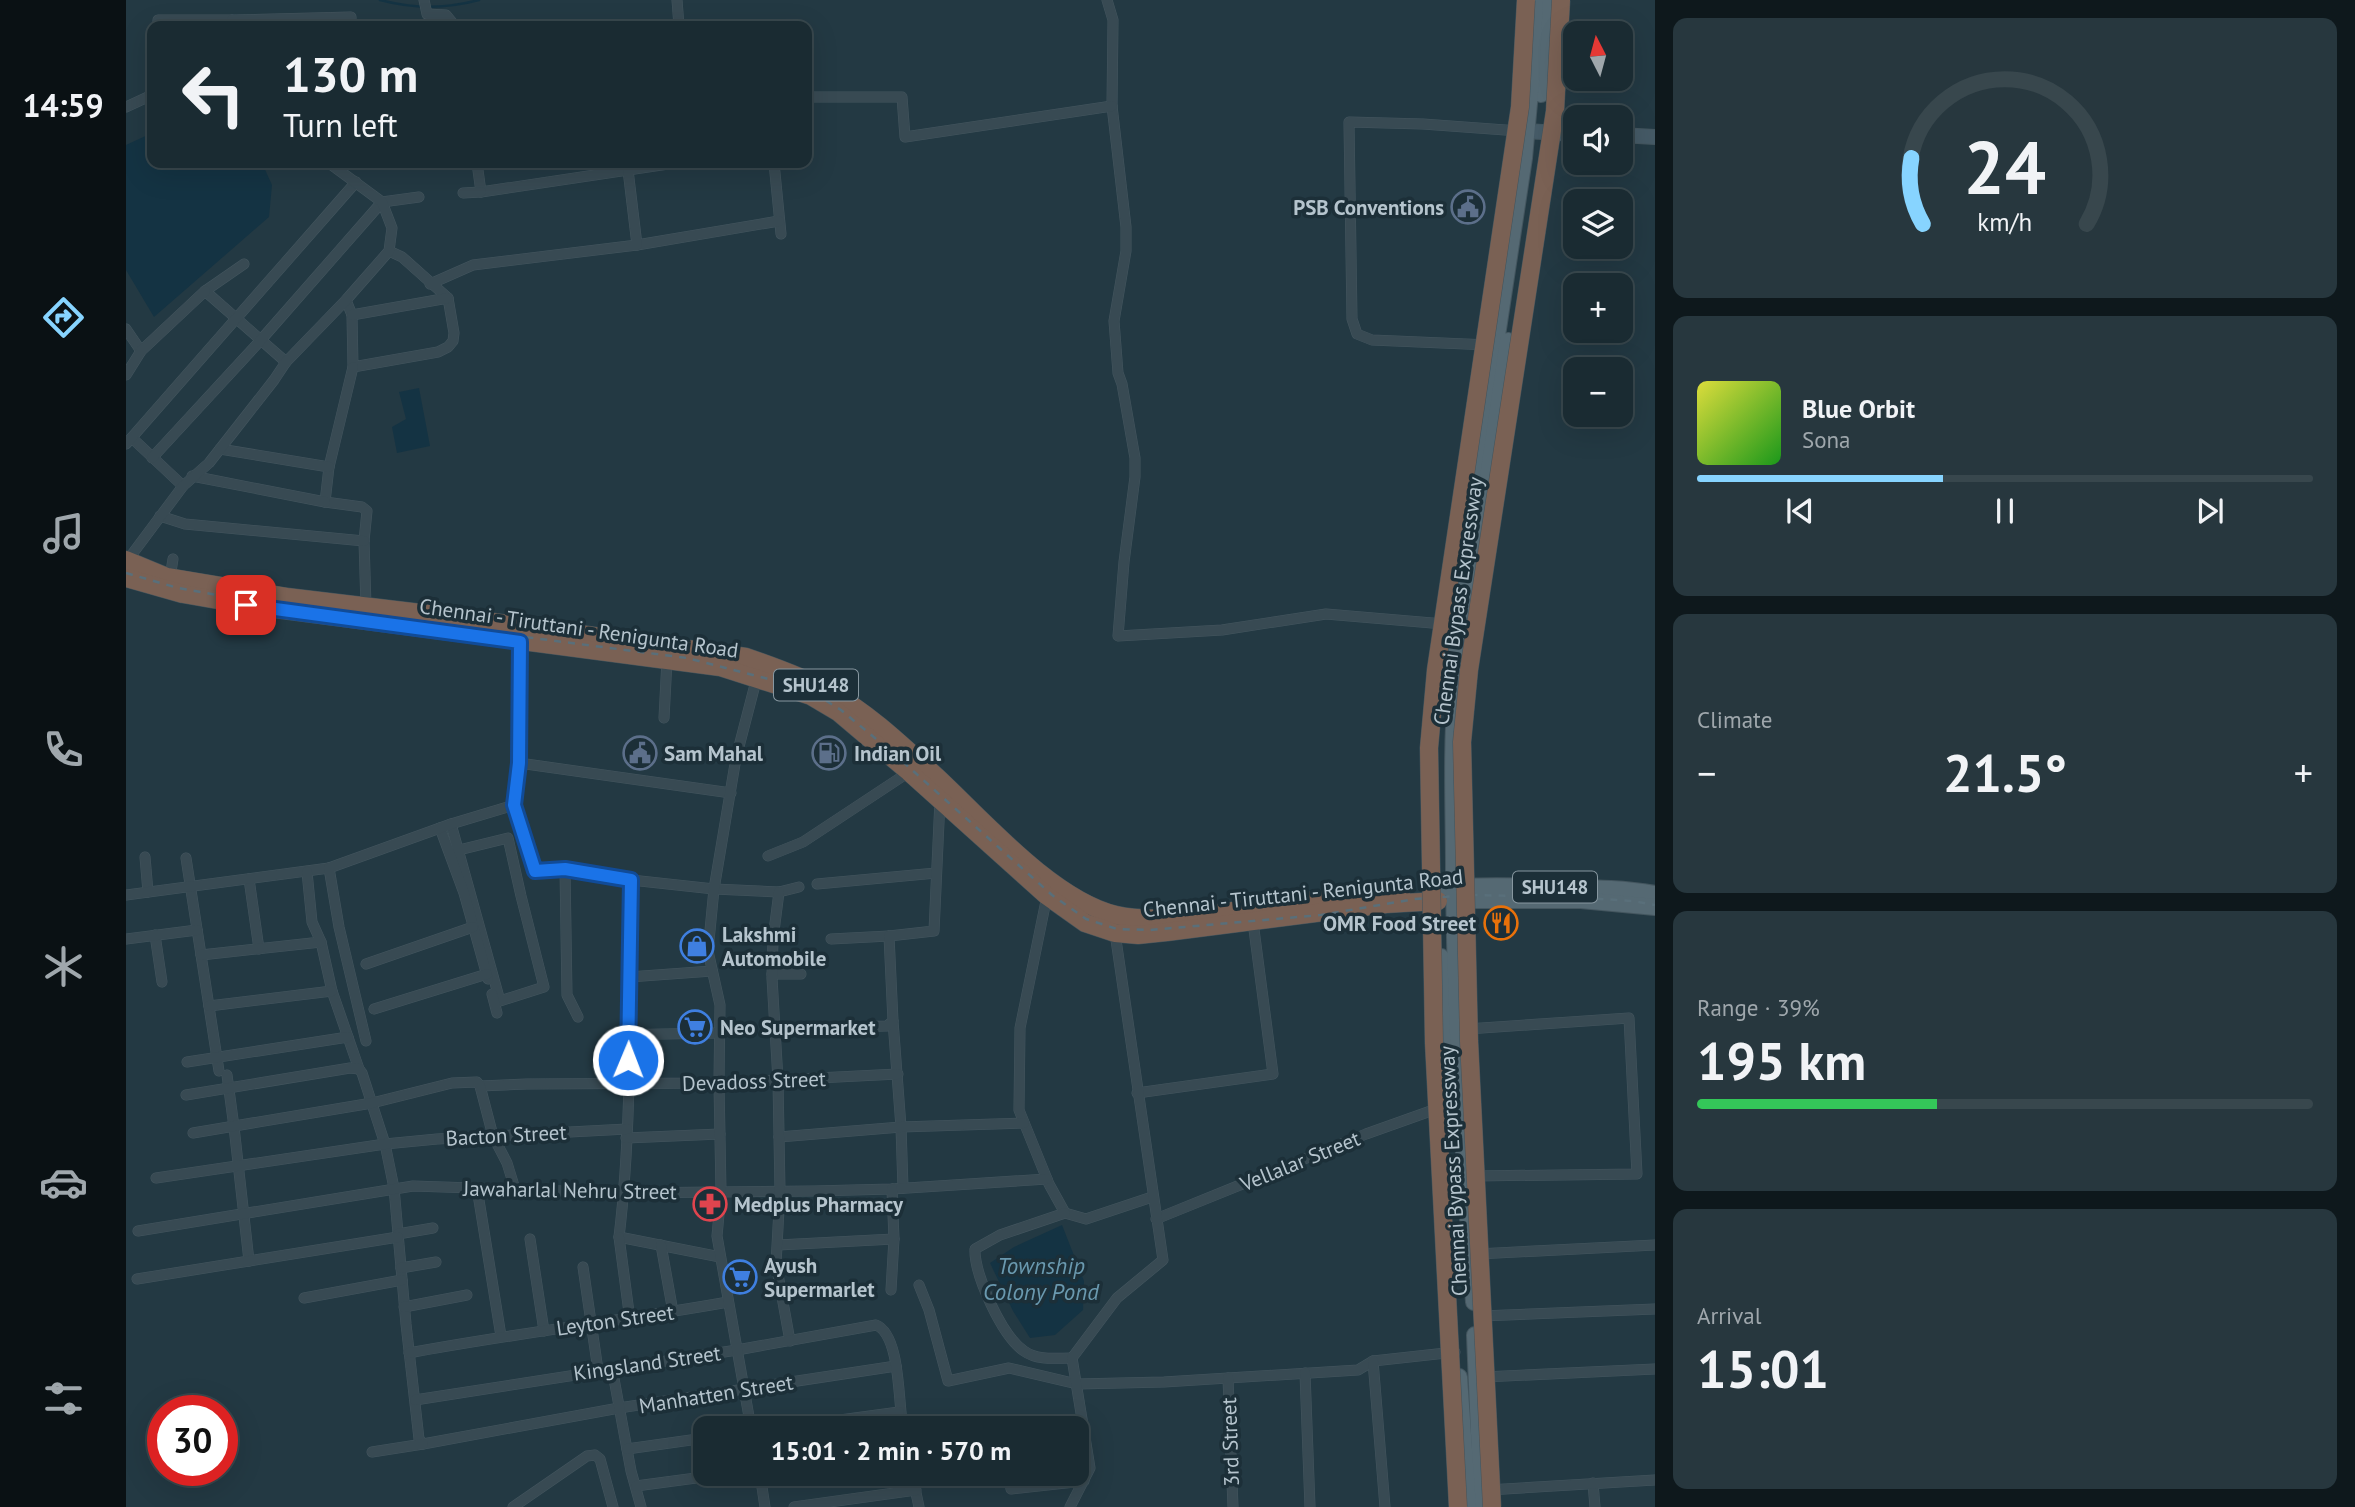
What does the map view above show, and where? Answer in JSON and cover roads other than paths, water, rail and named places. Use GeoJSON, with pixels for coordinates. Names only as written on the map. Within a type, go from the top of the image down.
{"type":"FeatureCollection","features":[{"type":"Feature","properties":{"kind":"highway","name":"Chennai Bypass Expressway"},"geometry":{"type":"LineString","coordinates":[[1458,1507],[1434,1043],[1429,748],[1436,670],[1520,107],[1526,0]]}},
{"type":"Feature","properties":{"kind":"highway","name":"Chennai Bypass Expressway"},"geometry":{"type":"LineString","coordinates":[[1492,1507],[1469,1041],[1462,743],[1469,670],[1555,111],[1561,0]]}},
{"type":"Feature","properties":{"kind":"highway","name":"Chennai - Tiruttani - Renigunta Road"},"geometry":{"type":"LineString","coordinates":[[126,561],[170,578],[287,597],[746,657],[785,670],[831,692],[878,726],[1066,893],[1116,915],[1144,918],[1208,915],[1356,894],[1446,894]]}},
{"type":"Feature","properties":{"kind":"highway","name":"Chennai - Tiruttani - Renigunta Road"},"geometry":{"type":"LineString","coordinates":[[126,578],[183,594],[246,605],[720,667],[811,695],[838,712],[909,772],[1047,895],[1085,923],[1115,933],[1138,934],[1253,922],[1446,894]]}},
{"type":"Feature","properties":{"kind":"main road"},"geometry":{"type":"LineString","coordinates":[[1468,1507],[1459,1351],[1454,1317],[1446,1105],[1446,894],[1453,730],[1532,132],[1531,81],[1535,0]]}},
{"type":"Feature","properties":{"kind":"main road"},"geometry":{"type":"LineString","coordinates":[[1481,1499],[1475,1316],[1459,1030],[1437,757],[1452,625],[1546,44],[1547,0]]}},
{"type":"Feature","properties":{"kind":"main road","name":"Chennai - Tiruttani - Renigunta Road"},"geometry":{"type":"LineString","coordinates":[[1446,894],[1631,890],[1655,894]]}},
{"type":"Feature","properties":{"kind":"main road","name":"Chennai - Tiruttani - Renigunta Road"},"geometry":{"type":"LineString","coordinates":[[1446,894],[1581,900],[1655,907]]}},
{"type":"Feature","properties":{"kind":"street"},"geometry":{"type":"LineString","coordinates":[[424,0],[427,15],[446,15],[451,21]]}},
{"type":"Feature","properties":{"kind":"street"},"geometry":{"type":"LineString","coordinates":[[677,0],[679,21]]}},
{"type":"Feature","properties":{"kind":"street"},"geometry":{"type":"LineString","coordinates":[[1107,0],[1113,20],[1112,106],[1126,227],[1126,251],[1114,321],[1118,373],[1132,436],[1135,477],[1118,636],[1222,630],[1326,614],[1452,625]]}},
{"type":"Feature","properties":{"kind":"street"},"geometry":{"type":"LineString","coordinates":[[272,21],[351,17],[351,21]]}},
{"type":"Feature","properties":{"kind":"street"},"geometry":{"type":"LineString","coordinates":[[158,21],[183,21]]}},
{"type":"Feature","properties":{"kind":"street"},"geometry":{"type":"LineString","coordinates":[[126,107],[147,97]]}},
{"type":"Feature","properties":{"kind":"street"},"geometry":{"type":"LineString","coordinates":[[812,97],[902,97],[905,137],[1112,106]]}},
{"type":"Feature","properties":{"kind":"street"},"geometry":{"type":"LineString","coordinates":[[1496,346],[1372,340],[1357,334],[1352,320],[1349,122],[1563,133]]}},
{"type":"Feature","properties":{"kind":"street"},"geometry":{"type":"LineString","coordinates":[[1633,136],[1655,137]]}},
{"type":"Feature","properties":{"kind":"street"},"geometry":{"type":"LineString","coordinates":[[126,561],[183,486],[209,463],[286,362],[389,251],[392,228],[382,202],[336,168]]}},
{"type":"Feature","properties":{"kind":"street"},"geometry":{"type":"LineString","coordinates":[[478,168],[481,192]]}},
{"type":"Feature","properties":{"kind":"street"},"geometry":{"type":"LineString","coordinates":[[463,193],[641,168]]}},
{"type":"Feature","properties":{"kind":"street"},"geometry":{"type":"LineString","coordinates":[[774,168],[781,234]]}},
{"type":"Feature","properties":{"kind":"street"},"geometry":{"type":"LineString","coordinates":[[628,170],[637,245]]}},
{"type":"Feature","properties":{"kind":"street"},"geometry":{"type":"LineString","coordinates":[[183,486],[129,441],[356,182]]}},
{"type":"Feature","properties":{"kind":"street"},"geometry":{"type":"LineString","coordinates":[[152,458],[260,341],[382,202],[419,197]]}},
{"type":"Feature","properties":{"kind":"street"},"geometry":{"type":"LineString","coordinates":[[430,284],[473,265],[637,245],[779,221]]}},
{"type":"Feature","properties":{"kind":"street"},"geometry":{"type":"LineString","coordinates":[[353,367],[438,352],[453,341],[448,298],[402,257],[389,251]]}},
{"type":"Feature","properties":{"kind":"street"},"geometry":{"type":"LineString","coordinates":[[126,375],[141,351],[205,291],[244,264]]}},
{"type":"Feature","properties":{"kind":"street"},"geometry":{"type":"LineString","coordinates":[[205,291],[286,362]]}},
{"type":"Feature","properties":{"kind":"street"},"geometry":{"type":"LineString","coordinates":[[352,315],[448,298]]}},
{"type":"Feature","properties":{"kind":"street"},"geometry":{"type":"LineString","coordinates":[[325,502],[329,467],[353,367],[352,315],[346,300]]}},
{"type":"Feature","properties":{"kind":"street"},"geometry":{"type":"LineString","coordinates":[[126,330],[141,351]]}},
{"type":"Feature","properties":{"kind":"street"},"geometry":{"type":"LineString","coordinates":[[220,449],[329,467]]}},
{"type":"Feature","properties":{"kind":"street"},"geometry":{"type":"LineString","coordinates":[[192,476],[365,509],[368,516],[365,541],[366,606]]}},
{"type":"Feature","properties":{"kind":"street"},"geometry":{"type":"LineString","coordinates":[[160,516],[185,524],[365,541]]}},
{"type":"Feature","properties":{"kind":"street"},"geometry":{"type":"LineString","coordinates":[[170,578],[173,559]]}},
{"type":"Feature","properties":{"kind":"street"},"geometry":{"type":"LineString","coordinates":[[520,642],[519,763],[514,805],[535,871],[565,869],[631,880],[714,889],[779,892],[799,887]]}},
{"type":"Feature","properties":{"kind":"street"},"geometry":{"type":"LineString","coordinates":[[664,718],[667,660]]}},
{"type":"Feature","properties":{"kind":"street"},"geometry":{"type":"LineString","coordinates":[[748,1416],[717,1236],[721,1192],[720,1005],[708,951],[714,889],[736,758],[757,677]]}},
{"type":"Feature","properties":{"kind":"street"},"geometry":{"type":"LineString","coordinates":[[519,763],[730,793]]}},
{"type":"Feature","properties":{"kind":"street"},"geometry":{"type":"LineString","coordinates":[[768,856],[803,842],[909,772]]}},
{"type":"Feature","properties":{"kind":"street"},"geometry":{"type":"LineString","coordinates":[[831,939],[934,931],[940,800]]}},
{"type":"Feature","properties":{"kind":"street"},"geometry":{"type":"LineString","coordinates":[[126,895],[329,868],[514,805]]}},
{"type":"Feature","properties":{"kind":"street"},"geometry":{"type":"LineString","coordinates":[[446,826],[459,850],[500,1001],[544,987],[509,838],[459,850]]}},
{"type":"Feature","properties":{"kind":"street"},"geometry":{"type":"LineString","coordinates":[[446,826],[497,1013]]}},
{"type":"Feature","properties":{"kind":"street"},"geometry":{"type":"LineString","coordinates":[[145,857],[148,892]]}},
{"type":"Feature","properties":{"kind":"street"},"geometry":{"type":"LineString","coordinates":[[186,858],[216,1057],[229,1088],[248,1261]]}},
{"type":"Feature","properties":{"kind":"street"},"geometry":{"type":"LineString","coordinates":[[329,868],[339,927],[366,1041]]}},
{"type":"Feature","properties":{"kind":"street"},"geometry":{"type":"LineString","coordinates":[[565,869],[566,995],[578,1017]]}},
{"type":"Feature","properties":{"kind":"street"},"geometry":{"type":"LineString","coordinates":[[307,872],[312,922],[321,942],[332,991],[385,1144],[394,1188],[409,1353],[419,1439],[423,1444]]}},
{"type":"Feature","properties":{"kind":"street"},"geometry":{"type":"LineString","coordinates":[[817,884],[936,873]]}},
{"type":"Feature","properties":{"kind":"street"},"geometry":{"type":"LineString","coordinates":[[249,879],[259,949]]}},
{"type":"Feature","properties":{"kind":"street"},"geometry":{"type":"LineString","coordinates":[[630,1320],[619,1237],[624,1193],[631,880]]}},
{"type":"Feature","properties":{"kind":"street"},"geometry":{"type":"LineString","coordinates":[[779,892],[772,974],[780,1191],[776,1266],[790,1341]]}},
{"type":"Feature","properties":{"kind":"street"},"geometry":{"type":"LineString","coordinates":[[1047,895],[1020,1028],[1019,1110],[1046,1179],[1065,1213]]}},
{"type":"Feature","properties":{"kind":"street"},"geometry":{"type":"LineString","coordinates":[[1137,1093],[1273,1074],[1253,922]]}},
{"type":"Feature","properties":{"kind":"street"},"geometry":{"type":"LineString","coordinates":[[366,964],[474,927]]}},
{"type":"Feature","properties":{"kind":"street"},"geometry":{"type":"LineString","coordinates":[[126,939],[197,930]]}},
{"type":"Feature","properties":{"kind":"street"},"geometry":{"type":"LineString","coordinates":[[1079,1416],[1072,1358],[1117,1298],[1163,1260],[1115,933]]}},
{"type":"Feature","properties":{"kind":"street"},"geometry":{"type":"LineString","coordinates":[[155,935],[162,982]]}},
{"type":"Feature","properties":{"kind":"street"},"geometry":{"type":"LineString","coordinates":[[889,936],[901,1127],[891,1290]]}},
{"type":"Feature","properties":{"kind":"street"},"geometry":{"type":"LineString","coordinates":[[201,955],[321,942]]}},
{"type":"Feature","properties":{"kind":"street"},"geometry":{"type":"LineString","coordinates":[[629,977],[712,971]]}},
{"type":"Feature","properties":{"kind":"street"},"geometry":{"type":"LineString","coordinates":[[374,1009],[487,974]]}},
{"type":"Feature","properties":{"kind":"street"},"geometry":{"type":"LineString","coordinates":[[772,974],[801,974]]}},
{"type":"Feature","properties":{"kind":"street"},"geometry":{"type":"LineString","coordinates":[[209,1006],[332,991]]}},
{"type":"Feature","properties":{"kind":"street"},"geometry":{"type":"LineString","coordinates":[[1459,1030],[1629,1018],[1631,1044],[1637,1174],[1466,1176]]}},
{"type":"Feature","properties":{"kind":"street"},"geometry":{"type":"LineString","coordinates":[[775,1029],[887,1026],[893,1021]]}},
{"type":"Feature","properties":{"kind":"street"},"geometry":{"type":"LineString","coordinates":[[610,1035],[719,1033]]}},
{"type":"Feature","properties":{"kind":"street"},"geometry":{"type":"LineString","coordinates":[[187,1062],[348,1037]]}},
{"type":"Feature","properties":{"kind":"street"},"geometry":{"type":"LineString","coordinates":[[186,1095],[359,1069]]}},
{"type":"Feature","properties":{"kind":"street","name":"Devadoss Street"},"geometry":{"type":"LineString","coordinates":[[193,1133],[372,1103],[452,1083],[477,1082],[481,1086],[627,1085],[898,1074]]}},
{"type":"Feature","properties":{"kind":"street"},"geometry":{"type":"LineString","coordinates":[[481,1086],[493,1136],[507,1163],[515,1189]]}},
{"type":"Feature","properties":{"kind":"street","name":"Vellalar Street"},"geometry":{"type":"LineString","coordinates":[[1156,1219],[1366,1134],[1446,1105],[1463,1103]]}},
{"type":"Feature","properties":{"kind":"street"},"geometry":{"type":"LineString","coordinates":[[779,1137],[901,1127],[1024,1123]]}},
{"type":"Feature","properties":{"kind":"street","name":"Bacton Street"},"geometry":{"type":"LineString","coordinates":[[156,1178],[385,1144],[493,1136],[720,1134]]}},
{"type":"Feature","properties":{"kind":"street","name":"Jawaharlal Nehru Street"},"geometry":{"type":"LineString","coordinates":[[138,1231],[394,1188],[427,1186],[624,1193],[721,1192],[897,1189],[1046,1179]]}},
{"type":"Feature","properties":{"kind":"street"},"geometry":{"type":"LineString","coordinates":[[477,1188],[501,1336]]}},
{"type":"Feature","properties":{"kind":"street"},"geometry":{"type":"LineString","coordinates":[[1072,1358],[1040,1358],[1025,1352],[1007,1335],[995,1313],[975,1260],[975,1249],[1000,1235],[1065,1213],[1086,1219],[1152,1197]]}},
{"type":"Feature","properties":{"kind":"street"},"geometry":{"type":"LineString","coordinates":[[137,1279],[433,1228]]}},
{"type":"Feature","properties":{"kind":"street"},"geometry":{"type":"LineString","coordinates":[[619,1237],[720,1257]]}},
{"type":"Feature","properties":{"kind":"street"},"geometry":{"type":"LineString","coordinates":[[778,1245],[894,1239]]}},
{"type":"Feature","properties":{"kind":"street"},"geometry":{"type":"LineString","coordinates":[[530,1240],[544,1331]]}},
{"type":"Feature","properties":{"kind":"street"},"geometry":{"type":"LineString","coordinates":[[661,1245],[673,1312]]}},
{"type":"Feature","properties":{"kind":"street"},"geometry":{"type":"LineString","coordinates":[[1470,1254],[1655,1245]]}},
{"type":"Feature","properties":{"kind":"street"},"geometry":{"type":"LineString","coordinates":[[401,1268],[436,1262]]}},
{"type":"Feature","properties":{"kind":"street"},"geometry":{"type":"LineString","coordinates":[[583,1267],[598,1370]]}},
{"type":"Feature","properties":{"kind":"street"},"geometry":{"type":"LineString","coordinates":[[304,1298],[402,1280]]}},
{"type":"Feature","properties":{"kind":"street"},"geometry":{"type":"LineString","coordinates":[[919,1285],[929,1310],[948,1381],[1009,1368],[1077,1384],[1228,1378],[1358,1370],[1373,1361],[1459,1351]]}},
{"type":"Feature","properties":{"kind":"street"},"geometry":{"type":"LineString","coordinates":[[404,1307],[467,1295]]}},
{"type":"Feature","properties":{"kind":"street","name":"Leyton Street"},"geometry":{"type":"LineString","coordinates":[[409,1353],[501,1336],[630,1320],[728,1302]]}},
{"type":"Feature","properties":{"kind":"street"},"geometry":{"type":"LineString","coordinates":[[1475,1316],[1655,1309]]}},
{"type":"Feature","properties":{"kind":"street","name":"Kingsland Street"},"geometry":{"type":"LineString","coordinates":[[415,1400],[880,1326],[894,1350],[896,1366]]}},
{"type":"Feature","properties":{"kind":"street"},"geometry":{"type":"LineString","coordinates":[[1373,1361],[1385,1507]]}},
{"type":"Feature","properties":{"kind":"street"},"geometry":{"type":"LineString","coordinates":[[896,1366],[901,1416]]}},
{"type":"Feature","properties":{"kind":"street","name":"Manhatten Street"},"geometry":{"type":"LineString","coordinates":[[372,1452],[619,1408],[896,1366]]}},
{"type":"Feature","properties":{"kind":"street"},"geometry":{"type":"LineString","coordinates":[[612,1368],[640,1507]]}},
{"type":"Feature","properties":{"kind":"street"},"geometry":{"type":"LineString","coordinates":[[1460,1380],[1655,1369]]}},
{"type":"Feature","properties":{"kind":"street"},"geometry":{"type":"LineString","coordinates":[[1305,1373],[1310,1507]]}},
{"type":"Feature","properties":{"kind":"street","name":"3rd Street"},"geometry":{"type":"LineString","coordinates":[[1228,1378],[1233,1507]]}},
{"type":"Feature","properties":{"kind":"street"},"geometry":{"type":"LineString","coordinates":[[870,1416],[900,1412]]}},
{"type":"Feature","properties":{"kind":"street"},"geometry":{"type":"LineString","coordinates":[[627,1449],[693,1440]]}},
{"type":"Feature","properties":{"kind":"street"},"geometry":{"type":"LineString","coordinates":[[513,1507],[587,1456],[595,1455],[600,1459],[613,1507]]}},
{"type":"Feature","properties":{"kind":"street"},"geometry":{"type":"LineString","coordinates":[[636,1486],[693,1478]]}},
{"type":"Feature","properties":{"kind":"street"},"geometry":{"type":"LineString","coordinates":[[1481,1499],[1593,1483],[1655,1480]]}},
{"type":"Feature","properties":{"kind":"street"},"geometry":{"type":"LineString","coordinates":[[1593,1483],[1595,1507]]}},
{"type":"Feature","properties":{"kind":"street"},"geometry":{"type":"LineString","coordinates":[[762,1486],[765,1507]]}},
{"type":"Feature","properties":{"kind":"street"},"geometry":{"type":"LineString","coordinates":[[915,1486],[919,1507]]}},
{"type":"Feature","properties":{"kind":"street"},"geometry":{"type":"LineString","coordinates":[[1011,1486],[1011,1489],[1038,1486]]}},
{"type":"Feature","properties":{"kind":"street"},"geometry":{"type":"LineString","coordinates":[[1070,1507],[1081,1486]]}},
{"type":"Feature","properties":{"kind":"street"},"geometry":{"type":"LineString","coordinates":[[794,1507],[916,1490]]}},
{"type":"Feature","properties":{"kind":"water"},"geometry":{"type":"Polygon","coordinates":[[[147,135],[147,168],[264,168],[272,185],[269,217],[154,317],[126,270],[126,145],[147,135]]]}},
{"type":"Feature","properties":{"kind":"water"},"geometry":{"type":"Polygon","coordinates":[[[419,388],[430,446],[397,453],[392,427],[406,419],[399,392],[419,388]]]}},
{"type":"Feature","properties":{"kind":"water","name":"Township Colony Pond"},"geometry":{"type":"Polygon","coordinates":[[[1062,1225],[1084,1281],[1083,1310],[1055,1335],[1030,1338],[1013,1311],[990,1263],[1014,1247],[1062,1225]]]}},
{"type":"Feature","properties":{"kind":"waterway"},"geometry":{"type":"LineString","coordinates":[[380,0],[430,7],[479,0]]}},
{"type":"Feature","properties":{"kind":"railway"},"geometry":{"type":"LineString","coordinates":[[126,573],[178,588],[263,603],[687,658],[784,683],[820,697],[841,710],[1052,895],[1086,919],[1117,929],[1150,930],[1321,915],[1415,899],[1472,895],[1570,897],[1655,905]]}},
{"type":"Feature","properties":{"kind":"place","name":"PSB Conventions"},"geometry":{"type":"Point","coordinates":[1468,207]}},
{"type":"Feature","properties":{"kind":"place","name":"Sam Mahal"},"geometry":{"type":"Point","coordinates":[640,753]}},
{"type":"Feature","properties":{"kind":"place","name":"Indian Oil"},"geometry":{"type":"Point","coordinates":[829,753]}},
{"type":"Feature","properties":{"kind":"place","name":"OMR Food Street"},"geometry":{"type":"Point","coordinates":[1501,923]}},
{"type":"Feature","properties":{"kind":"place","name":"Lakshmi Automobile"},"geometry":{"type":"Point","coordinates":[697,946]}},
{"type":"Feature","properties":{"kind":"place","name":"Neo Supermarket"},"geometry":{"type":"Point","coordinates":[695,1027]}},
{"type":"Feature","properties":{"kind":"place","name":"Medplus Pharmacy"},"geometry":{"type":"Point","coordinates":[710,1204]}},
{"type":"Feature","properties":{"kind":"place","name":"Ayush Supermarlet"},"geometry":{"type":"Point","coordinates":[740,1277]}}]}
